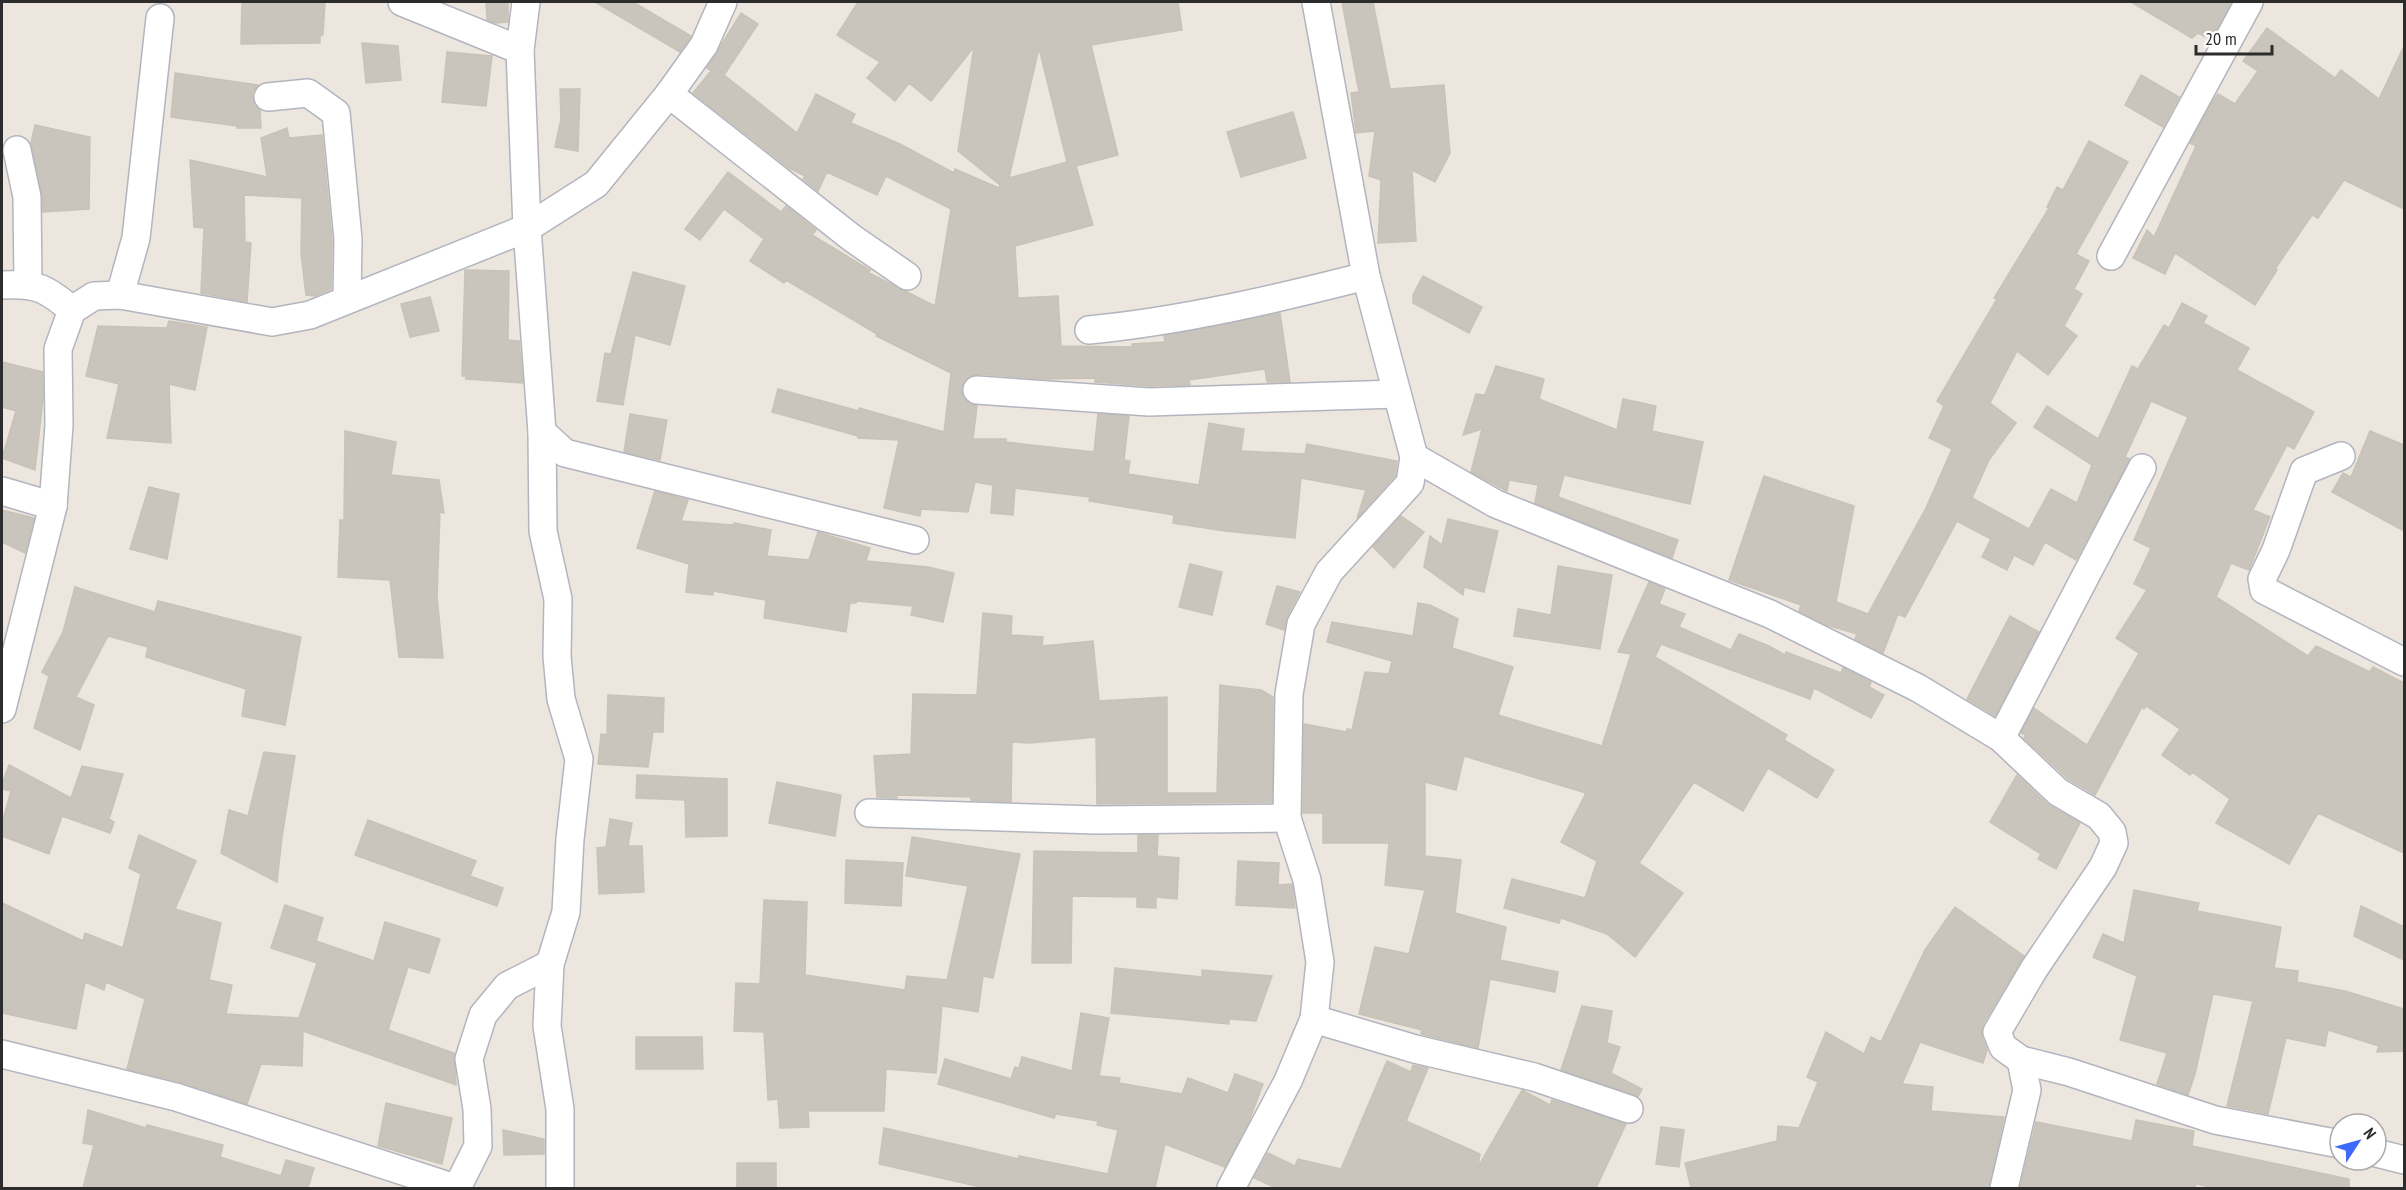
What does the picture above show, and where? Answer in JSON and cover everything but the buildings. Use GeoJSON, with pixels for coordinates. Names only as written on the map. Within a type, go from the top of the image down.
{"type":"FeatureCollection","features":[{"type":"Feature","properties":{"kind":"street"},"geometry":{"type":"LineString","coordinates":[[402,2],[520,50]]}},
{"type":"Feature","properties":{"kind":"street"},"geometry":{"type":"LineString","coordinates":[[526,2],[520,50],[526,228],[542,432],[543,531],[558,599],[557,656],[561,699],[579,759],[570,839],[566,912],[550,964],[547,1026],[560,1110],[560,1188]]}},
{"type":"Feature","properties":{"kind":"street"},"geometry":{"type":"LineString","coordinates":[[2,709],[53,506],[59,425],[58,349],[72,310],[94,296],[120,295],[272,322],[310,315],[526,228],[596,184],[669,94],[704,45],[723,2]]}},
{"type":"Feature","properties":{"kind":"street"},"geometry":{"type":"LineString","coordinates":[[1231,1188],[1288,1082],[1314,1018],[1320,963],[1307,880],[1287,818],[1289,694],[1301,624],[1329,572],[1410,483],[1414,457],[1366,276],[1316,2]]}},
{"type":"Feature","properties":{"kind":"street"},"geometry":{"type":"LineString","coordinates":[[2111,256],[2249,2]]}},
{"type":"Feature","properties":{"kind":"street"},"geometry":{"type":"LineString","coordinates":[[120,295],[136,238],[160,18]]}},
{"type":"Feature","properties":{"kind":"street"},"geometry":{"type":"LineString","coordinates":[[268,97],[308,93],[336,113],[348,239],[347,299]]}},
{"type":"Feature","properties":{"kind":"street"},"geometry":{"type":"LineString","coordinates":[[669,94],[852,238],[907,276]]}},
{"type":"Feature","properties":{"kind":"street"},"geometry":{"type":"LineString","coordinates":[[17,150],[27,197],[15,284],[53,294],[72,310]]}},
{"type":"Feature","properties":{"kind":"street"},"geometry":{"type":"LineString","coordinates":[[1089,330],[1132,326],[1307,291],[1366,276]]}},
{"type":"Feature","properties":{"kind":"street"},"geometry":{"type":"LineString","coordinates":[[977,390],[1149,402],[1397,394]]}},
{"type":"Feature","properties":{"kind":"street"},"geometry":{"type":"LineString","coordinates":[[542,432],[565,453],[915,540]]}},
{"type":"Feature","properties":{"kind":"street"},"geometry":{"type":"LineString","coordinates":[[2341,456],[2304,471],[2276,550],[2262,579],[2264,590],[2404,662]]}},
{"type":"Feature","properties":{"kind":"street"},"geometry":{"type":"LineString","coordinates":[[1414,457],[1496,504],[1770,614],[1810,633],[1918,688],[2001,738],[2058,792],[2099,816],[2112,832],[2114,843],[2103,867],[2034,969],[1997,1032],[2002,1047],[2021,1060],[2069,1072],[2215,1120],[2328,1142]]}},
{"type":"Feature","properties":{"kind":"street"},"geometry":{"type":"LineString","coordinates":[[2001,738],[2142,468]]}},
{"type":"Feature","properties":{"kind":"street"},"geometry":{"type":"LineString","coordinates":[[2,491],[53,506]]}},
{"type":"Feature","properties":{"kind":"street"},"geometry":{"type":"LineString","coordinates":[[869,813],[1096,820],[1287,818]]}},
{"type":"Feature","properties":{"kind":"street"},"geometry":{"type":"LineString","coordinates":[[2,1054],[176,1097],[456,1188],[478,1146],[477,1109],[469,1059],[483,1015],[507,986],[550,964]]}},
{"type":"Feature","properties":{"kind":"street"},"geometry":{"type":"LineString","coordinates":[[1314,1018],[1414,1049],[1534,1077],[1629,1109]]}},
{"type":"Feature","properties":{"kind":"street"},"geometry":{"type":"LineString","coordinates":[[2004,1188],[2027,1090],[2021,1060]]}},
{"type":"Feature","properties":{"kind":"street"},"geometry":{"type":"LineString","coordinates":[[2388,1156],[2404,1160]]}}]}
